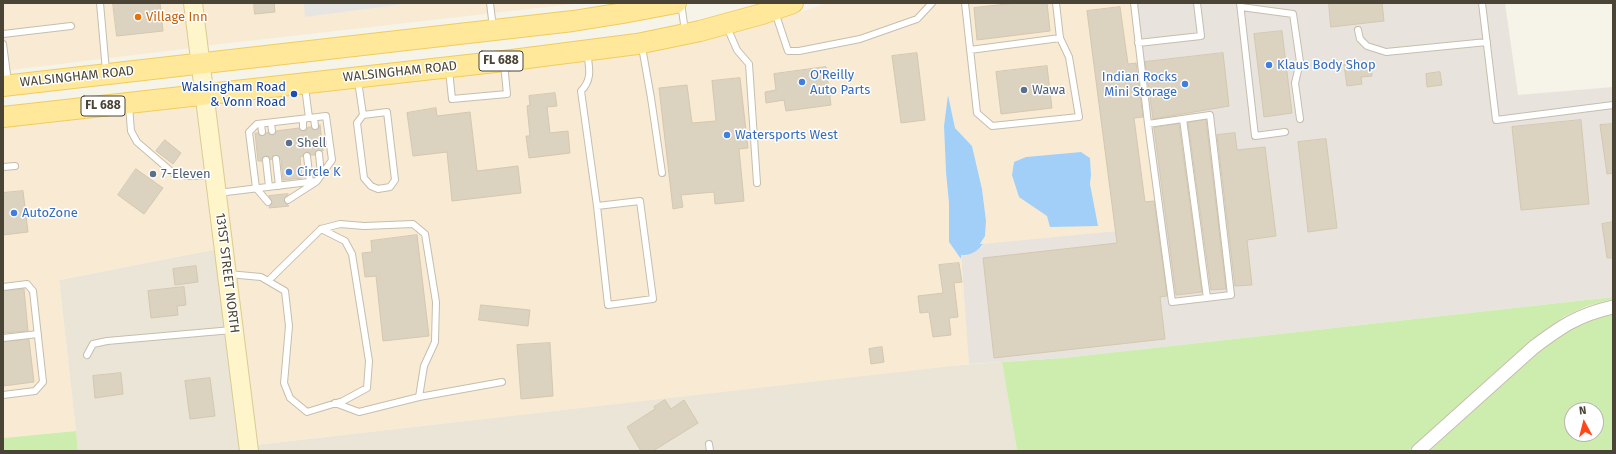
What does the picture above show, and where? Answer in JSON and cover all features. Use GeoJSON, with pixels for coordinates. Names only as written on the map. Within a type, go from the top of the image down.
{"type":"FeatureCollection","features":[{"type":"Feature","properties":{"kind":"main road","name":"WALSINGHAM ROAD"},"geometry":{"type":"LineString","coordinates":[[6,85],[493,30],[622,13],[676,3]]}},
{"type":"Feature","properties":{"kind":"main road","name":"WALSINGHAM ROAD"},"geometry":{"type":"LineString","coordinates":[[3,117],[587,51],[641,43],[686,34],[784,6]]}},
{"type":"Feature","properties":{"kind":"street","name":"131ST STREET NORTH"},"geometry":{"type":"LineString","coordinates":[[193,3],[249,451]]}},
{"type":"Feature","properties":{"kind":"street"},"geometry":{"type":"LineString","coordinates":[[1418,451],[1539,343],[1568,322],[1588,313],[1613,307]]}},
{"type":"Feature","properties":{"kind":"lane"},"geometry":{"type":"LineString","coordinates":[[100,3],[106,74]]}},
{"type":"Feature","properties":{"kind":"lane"},"geometry":{"type":"LineString","coordinates":[[490,3],[493,30]]}},
{"type":"Feature","properties":{"kind":"lane"},"geometry":{"type":"LineString","coordinates":[[681,3],[686,34]]}},
{"type":"Feature","properties":{"kind":"lane"},"geometry":{"type":"LineString","coordinates":[[784,6],[788,51],[799,51],[860,39],[917,19],[932,3]]}},
{"type":"Feature","properties":{"kind":"lane"},"geometry":{"type":"LineString","coordinates":[[965,3],[977,113],[992,126],[1079,117],[1069,57],[1060,38],[1056,3]]}},
{"type":"Feature","properties":{"kind":"lane"},"geometry":{"type":"LineString","coordinates":[[1134,3],[1148,124],[1172,302],[1231,295],[1210,115],[1148,124]]}},
{"type":"Feature","properties":{"kind":"lane"},"geometry":{"type":"LineString","coordinates":[[1138,43],[1201,36],[1197,3]]}},
{"type":"Feature","properties":{"kind":"lane"},"geometry":{"type":"LineString","coordinates":[[1482,3],[1496,120],[1613,106]]}},
{"type":"Feature","properties":{"kind":"lane"},"geometry":{"type":"LineString","coordinates":[[1285,132],[1255,136],[1241,5],[1293,14],[1300,62],[1295,83],[1300,119]]}},
{"type":"Feature","properties":{"kind":"lane"},"geometry":{"type":"LineString","coordinates":[[725,24],[737,50],[749,64],[757,183]]}},
{"type":"Feature","properties":{"kind":"lane"},"geometry":{"type":"LineString","coordinates":[[3,34],[71,26]]}},
{"type":"Feature","properties":{"kind":"lane"},"geometry":{"type":"LineString","coordinates":[[1358,30],[1360,39],[1367,46],[1386,52],[1487,42]]}},
{"type":"Feature","properties":{"kind":"lane"},"geometry":{"type":"LineString","coordinates":[[970,50],[1060,38]]}},
{"type":"Feature","properties":{"kind":"lane"},"geometry":{"type":"LineString","coordinates":[[641,43],[662,173]]}},
{"type":"Feature","properties":{"kind":"lane"},"geometry":{"type":"LineString","coordinates":[[3,44],[6,85]]}},
{"type":"Feature","properties":{"kind":"lane"},"geometry":{"type":"LineString","coordinates":[[587,51],[590,78],[582,91],[608,305],[653,298],[640,200],[597,206]]}},
{"type":"Feature","properties":{"kind":"lane"},"geometry":{"type":"LineString","coordinates":[[448,67],[452,99],[507,94],[504,61]]}},
{"type":"Feature","properties":{"kind":"lane"},"geometry":{"type":"LineString","coordinates":[[358,77],[363,115],[357,123],[364,178],[371,186],[378,189],[390,187],[395,180],[387,112],[363,115]]}},
{"type":"Feature","properties":{"kind":"lane"},"geometry":{"type":"LineString","coordinates":[[305,83],[309,118],[315,126]]}},
{"type":"Feature","properties":{"kind":"lane"},"geometry":{"type":"LineString","coordinates":[[128,103],[131,131],[137,142],[174,174],[189,176],[214,175]]}},
{"type":"Feature","properties":{"kind":"lane"},"geometry":{"type":"LineString","coordinates":[[268,202],[256,188],[249,132],[257,124],[326,116],[332,160],[317,181],[288,200]]}},
{"type":"Feature","properties":{"kind":"lane"},"geometry":{"type":"LineString","coordinates":[[303,127],[309,118]]}},
{"type":"Feature","properties":{"kind":"lane"},"geometry":{"type":"LineString","coordinates":[[1183,118],[1207,298]]}},
{"type":"Feature","properties":{"kind":"lane"},"geometry":{"type":"LineString","coordinates":[[271,123],[272,131]]}},
{"type":"Feature","properties":{"kind":"lane"},"geometry":{"type":"LineString","coordinates":[[261,124],[262,132]]}},
{"type":"Feature","properties":{"kind":"lane"},"geometry":{"type":"LineString","coordinates":[[319,154],[321,175]]}},
{"type":"Feature","properties":{"kind":"lane"},"geometry":{"type":"LineString","coordinates":[[307,156],[310,182]]}},
{"type":"Feature","properties":{"kind":"lane"},"geometry":{"type":"LineString","coordinates":[[276,159],[279,186]]}},
{"type":"Feature","properties":{"kind":"lane"},"geometry":{"type":"LineString","coordinates":[[266,160],[269,187]]}},
{"type":"Feature","properties":{"kind":"lane"},"geometry":{"type":"LineString","coordinates":[[3,167],[15,166]]}},
{"type":"Feature","properties":{"kind":"lane"},"geometry":{"type":"LineString","coordinates":[[217,193],[317,181]]}},
{"type":"Feature","properties":{"kind":"lane"},"geometry":{"type":"LineString","coordinates":[[268,281],[321,229],[340,224],[364,226],[413,224],[425,234],[436,302],[435,342],[424,366],[419,397]]}},
{"type":"Feature","properties":{"kind":"lane"},"geometry":{"type":"LineString","coordinates":[[227,274],[261,277],[285,291],[289,326],[284,383],[290,398],[307,412],[335,403],[366,388],[369,361],[352,254],[345,241],[321,229]]}},
{"type":"Feature","properties":{"kind":"lane"},"geometry":{"type":"LineString","coordinates":[[3,287],[26,284],[33,292],[43,382],[35,391],[3,395]]}},
{"type":"Feature","properties":{"kind":"lane"},"geometry":{"type":"LineString","coordinates":[[87,355],[93,344],[106,341],[234,330]]}},
{"type":"Feature","properties":{"kind":"lane"},"geometry":{"type":"LineString","coordinates":[[3,338],[38,334]]}},
{"type":"Feature","properties":{"kind":"lane"},"geometry":{"type":"LineString","coordinates":[[335,403],[360,412],[419,397],[502,382]]}},
{"type":"Feature","properties":{"kind":"lane"},"geometry":{"type":"LineString","coordinates":[[709,444],[710,451]]}},
{"type":"Feature","properties":{"kind":"shaded area"},"geometry":{"type":"Polygon","coordinates":[[[3,3],[187,3],[192,48],[3,71],[3,3]]]}},
{"type":"Feature","properties":{"kind":"shaded area"},"geometry":{"type":"Polygon","coordinates":[[[199,3],[582,3],[204,46],[199,3]]]}},
{"type":"Feature","properties":{"kind":"shaded area"},"geometry":{"type":"Polygon","coordinates":[[[304,3],[412,3],[305,17],[304,3]]]}},
{"type":"Feature","properties":{"kind":"shaded area"},"geometry":{"type":"Polygon","coordinates":[[[827,3],[1131,3],[1157,227],[980,245],[985,236],[986,221],[982,189],[972,146],[955,128],[948,97],[944,126],[949,203],[949,242],[961,259],[970,364],[255,445],[211,103],[714,34],[755,27],[827,3]],[[1081,152],[1026,157],[1049,221],[1091,196],[1090,158],[1081,152]]]}},
{"type":"Feature","properties":{"kind":"shaded area"},"geometry":{"type":"Polygon","coordinates":[[[1131,3],[1505,3],[1518,95],[1613,87],[1613,297],[1063,358],[969,364],[961,255],[965,256],[982,247],[983,244],[1157,227],[1131,3]]]}},
{"type":"Feature","properties":{"kind":"shaded area"},"geometry":{"type":"Polygon","coordinates":[[[199,104],[217,249],[59,280],[76,431],[3,438],[3,127],[199,104]]]}},
{"type":"Feature","properties":{"kind":"shaded area"},"geometry":{"type":"Polygon","coordinates":[[[217,249],[243,451],[78,451],[59,280],[217,249]]]}},
{"type":"Feature","properties":{"kind":"shaded area"},"geometry":{"type":"Polygon","coordinates":[[[1002,362],[1017,451],[256,451],[255,445],[935,367],[1002,362]]]}},
{"type":"Feature","properties":{"kind":"green space"},"geometry":{"type":"Polygon","coordinates":[[[1613,297],[1613,299],[1587,306],[1565,316],[1530,341],[1408,451],[1017,451],[1002,362],[1063,358],[1613,297]]]}},
{"type":"Feature","properties":{"kind":"green space"},"geometry":{"type":"Polygon","coordinates":[[[1613,314],[1613,451],[1429,451],[1538,352],[1573,328],[1591,320],[1613,314]]]}},
{"type":"Feature","properties":{"kind":"green space"},"geometry":{"type":"Polygon","coordinates":[[[76,431],[78,451],[3,451],[3,438],[76,431]]]}},
{"type":"Feature","properties":{"kind":"water"},"geometry":{"type":"Polygon","coordinates":[[[948,95],[955,128],[972,146],[982,189],[986,221],[985,236],[980,244],[983,244],[979,249],[968,255],[961,255],[961,259],[949,242],[949,203],[944,126],[948,95]]]}},
{"type":"Feature","properties":{"kind":"water"},"geometry":{"type":"Polygon","coordinates":[[[1081,152],[1090,158],[1090,184],[1098,226],[1050,227],[1047,216],[1019,197],[1012,175],[1014,162],[1026,157],[1081,152]]]}},
{"type":"Feature","properties":{"kind":"building","name":"Village Inn"},"geometry":{"type":"Polygon","coordinates":[[[113,3],[160,3],[163,31],[117,36],[113,3]]]}},
{"type":"Feature","properties":{"kind":"building"},"geometry":{"type":"Polygon","coordinates":[[[254,3],[274,3],[275,12],[255,14],[254,3]]]}},
{"type":"Feature","properties":{"kind":"building"},"geometry":{"type":"Polygon","coordinates":[[[1017,3],[1047,3],[1050,31],[977,40],[974,8],[1017,3]]]}},
{"type":"Feature","properties":{"kind":"building"},"geometry":{"type":"Polygon","coordinates":[[[1329,3],[1382,3],[1384,21],[1331,27],[1329,3]]]}},
{"type":"Feature","properties":{"kind":"building"},"geometry":{"type":"Polygon","coordinates":[[[1120,7],[1128,64],[1136,63],[1143,117],[1134,118],[1145,202],[1154,201],[1167,296],[1160,297],[1165,339],[994,358],[983,258],[1117,243],[1087,11],[1120,7]]]}},
{"type":"Feature","properties":{"kind":"building"},"geometry":{"type":"Polygon","coordinates":[[[1282,31],[1292,113],[1264,117],[1254,34],[1282,31]]]}},
{"type":"Feature","properties":{"kind":"building"},"geometry":{"type":"Polygon","coordinates":[[[917,53],[925,120],[901,123],[892,56],[917,53]]]}},
{"type":"Feature","properties":{"kind":"building"},"geometry":{"type":"Polygon","coordinates":[[[1223,53],[1229,106],[1153,119],[1145,62],[1223,53]]]}},
{"type":"Feature","properties":{"kind":"building"},"geometry":{"type":"Polygon","coordinates":[[[1371,62],[1372,76],[1361,77],[1362,84],[1347,86],[1344,65],[1371,62]]]}},
{"type":"Feature","properties":{"kind":"building","name":"Wawa"},"geometry":{"type":"Polygon","coordinates":[[[1047,66],[1052,108],[1001,114],[996,72],[1047,66]]]}},
{"type":"Feature","properties":{"kind":"building","name":"O'Reilly Auto Parts"},"geometry":{"type":"Polygon","coordinates":[[[826,67],[831,105],[786,111],[784,100],[766,103],[765,92],[776,90],[774,74],[826,67]]]}},
{"type":"Feature","properties":{"kind":"building"},"geometry":{"type":"Polygon","coordinates":[[[1440,72],[1442,85],[1427,87],[1426,74],[1440,72]]]}},
{"type":"Feature","properties":{"kind":"building"},"geometry":{"type":"Polygon","coordinates":[[[740,78],[748,148],[739,149],[744,201],[715,204],[714,192],[681,195],[683,207],[673,209],[659,88],[687,85],[692,123],[716,121],[712,81],[740,78]]]}},
{"type":"Feature","properties":{"kind":"building"},"geometry":{"type":"Polygon","coordinates":[[[555,93],[557,106],[547,107],[550,133],[568,131],[570,153],[529,158],[526,136],[530,136],[527,106],[530,105],[529,96],[555,93]]]}},
{"type":"Feature","properties":{"kind":"building"},"geometry":{"type":"Polygon","coordinates":[[[436,108],[437,116],[470,112],[477,171],[518,166],[521,193],[452,201],[447,152],[413,156],[407,113],[436,108]]]}},
{"type":"Feature","properties":{"kind":"building"},"geometry":{"type":"Polygon","coordinates":[[[1206,120],[1226,289],[1211,290],[1188,123],[1206,120]]]}},
{"type":"Feature","properties":{"kind":"building"},"geometry":{"type":"Polygon","coordinates":[[[1581,120],[1589,204],[1521,210],[1512,127],[1581,120]]]}},
{"type":"Feature","properties":{"kind":"building"},"geometry":{"type":"Polygon","coordinates":[[[1179,124],[1202,292],[1176,295],[1154,128],[1179,124]]]}},
{"type":"Feature","properties":{"kind":"building"},"geometry":{"type":"Polygon","coordinates":[[[1613,124],[1613,173],[1607,174],[1600,125],[1613,124]]]}},
{"type":"Feature","properties":{"kind":"building","name":"Shell"},"geometry":{"type":"Polygon","coordinates":[[[320,125],[323,151],[318,150],[315,152],[315,155],[311,155],[309,152],[306,152],[300,157],[302,178],[283,180],[281,159],[277,155],[273,156],[271,160],[268,156],[265,156],[262,158],[262,161],[258,161],[255,133],[262,136],[268,132],[272,135],[275,134],[276,131],[299,128],[303,131],[307,130],[308,127],[315,130],[318,129],[320,125]]]}},
{"type":"Feature","properties":{"kind":"building"},"geometry":{"type":"Polygon","coordinates":[[[1235,133],[1237,150],[1265,147],[1276,236],[1247,240],[1252,285],[1235,286],[1217,135],[1235,133]]]}},
{"type":"Feature","properties":{"kind":"building"},"geometry":{"type":"Polygon","coordinates":[[[1326,139],[1337,228],[1308,232],[1298,142],[1326,139]]]}},
{"type":"Feature","properties":{"kind":"building"},"geometry":{"type":"Polygon","coordinates":[[[165,140],[181,153],[173,164],[156,151],[165,140]]]}},
{"type":"Feature","properties":{"kind":"building"},"geometry":{"type":"Polygon","coordinates":[[[136,169],[163,188],[144,214],[118,195],[136,169]]]}},
{"type":"Feature","properties":{"kind":"building","name":"AutoZone"},"geometry":{"type":"Polygon","coordinates":[[[23,191],[28,232],[3,235],[3,193],[23,191]]]}},
{"type":"Feature","properties":{"kind":"building"},"geometry":{"type":"Polygon","coordinates":[[[288,194],[284,201],[289,206],[269,208],[272,202],[269,196],[288,194]]]}},
{"type":"Feature","properties":{"kind":"building"},"geometry":{"type":"Polygon","coordinates":[[[1613,222],[1613,258],[1607,258],[1602,224],[1613,222]]]}},
{"type":"Feature","properties":{"kind":"building"},"geometry":{"type":"Polygon","coordinates":[[[417,235],[429,336],[383,341],[376,276],[365,277],[362,253],[372,252],[371,241],[417,235]]]}},
{"type":"Feature","properties":{"kind":"building"},"geometry":{"type":"Polygon","coordinates":[[[959,263],[962,282],[954,283],[958,317],[949,318],[951,335],[933,337],[929,312],[920,313],[918,296],[943,293],[939,265],[959,263]]]}},
{"type":"Feature","properties":{"kind":"building"},"geometry":{"type":"Polygon","coordinates":[[[196,266],[198,282],[175,285],[173,269],[196,266]]]}},
{"type":"Feature","properties":{"kind":"building"},"geometry":{"type":"Polygon","coordinates":[[[184,287],[186,305],[177,306],[178,315],[151,318],[148,291],[184,287]]]}},
{"type":"Feature","properties":{"kind":"building"},"geometry":{"type":"Polygon","coordinates":[[[24,289],[28,331],[3,333],[3,291],[24,289]]]}},
{"type":"Feature","properties":{"kind":"building"},"geometry":{"type":"Polygon","coordinates":[[[481,305],[530,310],[528,326],[479,320],[481,305]]]}},
{"type":"Feature","properties":{"kind":"building"},"geometry":{"type":"Polygon","coordinates":[[[29,340],[34,382],[3,386],[3,342],[29,340]]]}},
{"type":"Feature","properties":{"kind":"building"},"geometry":{"type":"Polygon","coordinates":[[[550,343],[553,396],[521,399],[517,345],[550,343]]]}},
{"type":"Feature","properties":{"kind":"building"},"geometry":{"type":"Polygon","coordinates":[[[882,347],[884,362],[871,364],[869,349],[882,347]]]}},
{"type":"Feature","properties":{"kind":"building"},"geometry":{"type":"Polygon","coordinates":[[[121,373],[123,394],[95,398],[93,376],[121,373]]]}},
{"type":"Feature","properties":{"kind":"building"},"geometry":{"type":"Polygon","coordinates":[[[210,378],[215,416],[190,419],[185,381],[210,378]]]}},
{"type":"Feature","properties":{"kind":"building"},"geometry":{"type":"Polygon","coordinates":[[[665,400],[671,409],[684,400],[698,423],[653,451],[641,451],[627,427],[655,409],[654,407],[665,400]]]}},
{"type":"Feature","properties":{"kind":"place","name":"Village Inn"},"geometry":{"type":"Point","coordinates":[138,17]}},
{"type":"Feature","properties":{"kind":"place","name":"Klaus Body Shop"},"geometry":{"type":"Point","coordinates":[1269,65]}},
{"type":"Feature","properties":{"kind":"place","name":"O'Reilly Auto Parts"},"geometry":{"type":"Point","coordinates":[802,82]}},
{"type":"Feature","properties":{"kind":"place","name":"Indian Rocks Mini Storage"},"geometry":{"type":"Point","coordinates":[1185,84]}},
{"type":"Feature","properties":{"kind":"place","name":"Wawa"},"geometry":{"type":"Point","coordinates":[1024,90]}},
{"type":"Feature","properties":{"kind":"place","name":"Walsingham Road & Vonn Road"},"geometry":{"type":"Point","coordinates":[294,94]}},
{"type":"Feature","properties":{"kind":"place","name":"Watersports West"},"geometry":{"type":"Point","coordinates":[727,135]}},
{"type":"Feature","properties":{"kind":"place","name":"Shell"},"geometry":{"type":"Point","coordinates":[289,143]}},
{"type":"Feature","properties":{"kind":"place","name":"Circle K"},"geometry":{"type":"Point","coordinates":[289,172]}},
{"type":"Feature","properties":{"kind":"place","name":"7-Eleven"},"geometry":{"type":"Point","coordinates":[153,174]}},
{"type":"Feature","properties":{"kind":"place","name":"AutoZone"},"geometry":{"type":"Point","coordinates":[14,213]}}]}
